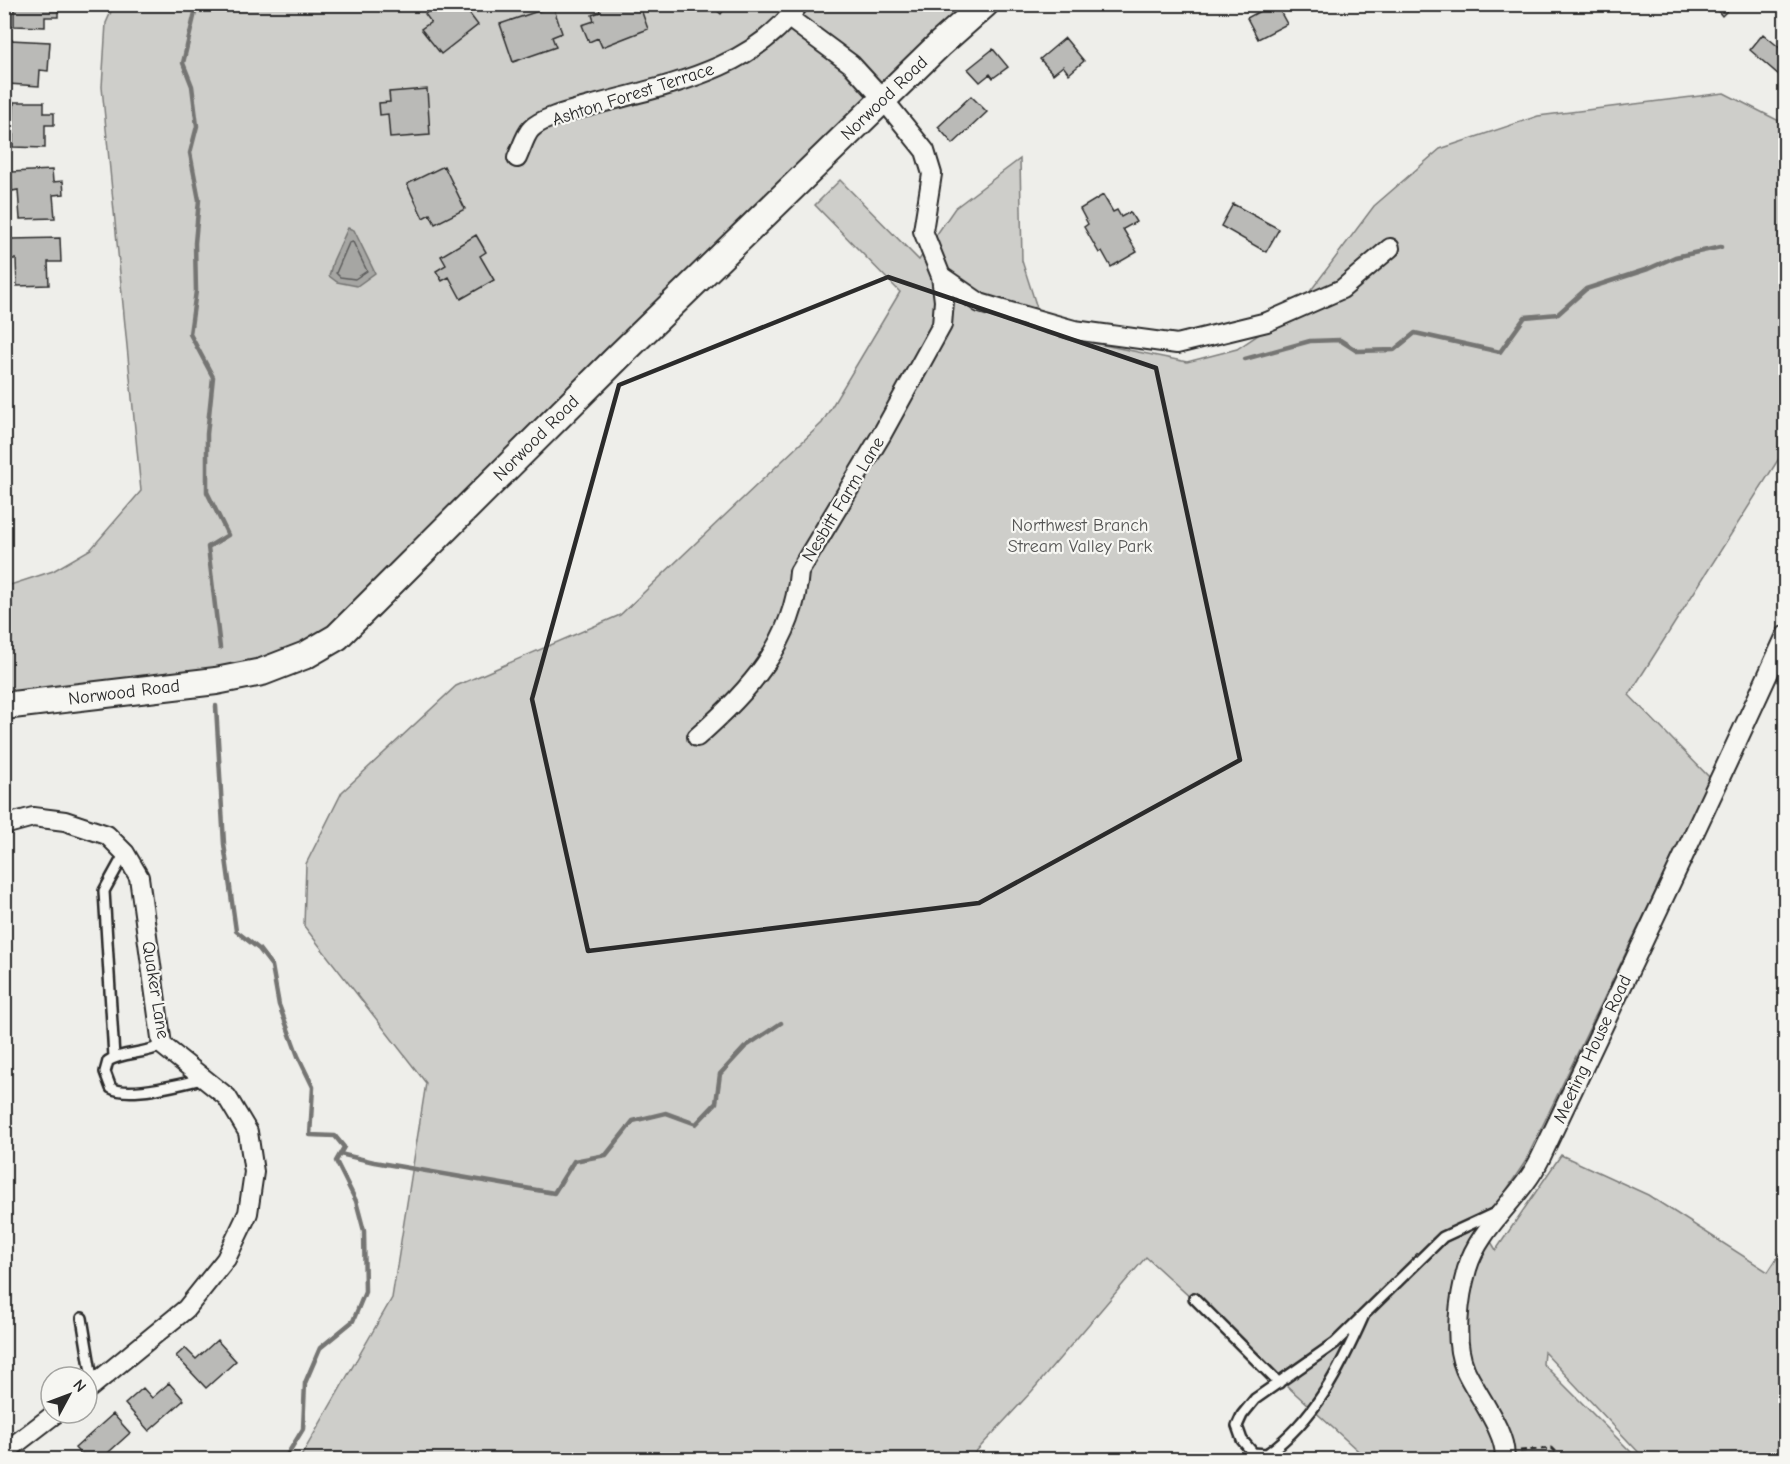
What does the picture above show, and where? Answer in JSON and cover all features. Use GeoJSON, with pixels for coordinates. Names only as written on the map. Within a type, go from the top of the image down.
{"type":"FeatureCollection","features":[{"type":"Feature","properties":{"kind":"street","name":"Norwood Road"},"geometry":{"type":"LineString","coordinates":[[4,706],[216,681],[262,672],[306,655],[336,637],[883,99],[985,4]]}},
{"type":"Feature","properties":{"kind":"street","name":"Ashton Forest Terrace"},"geometry":{"type":"LineString","coordinates":[[517,158],[531,129],[563,113],[695,77],[743,56],[764,42],[794,11],[851,64],[883,99]]}},
{"type":"Feature","properties":{"kind":"street","name":"Nesbitt Farm Lane"},"geometry":{"type":"LineString","coordinates":[[697,737],[734,705],[768,663],[781,641],[798,596],[799,572],[882,434],[942,325],[944,301],[940,276],[923,231],[932,174],[925,151],[883,99]]}},
{"type":"Feature","properties":{"kind":"street"},"geometry":{"type":"LineString","coordinates":[[940,276],[980,303],[1000,309],[1074,330],[1177,344],[1267,322],[1334,293],[1359,276],[1390,248]]}},
{"type":"Feature","properties":{"kind":"street","name":"Meeting House Road"},"geometry":{"type":"LineString","coordinates":[[1505,1456],[1491,1417],[1464,1367],[1457,1311],[1468,1266],[1483,1239],[1535,1168],[1718,784],[1785,635]]}},
{"type":"Feature","properties":{"kind":"street","name":"Quaker Lane"},"geometry":{"type":"LineString","coordinates":[[4,825],[33,817],[65,821],[107,835],[125,853],[140,877],[162,1046],[227,1097],[248,1132],[254,1172],[248,1213],[226,1259],[186,1309],[99,1381]]}},
{"type":"Feature","properties":{"kind":"street"},"geometry":{"type":"LineString","coordinates":[[4,1453],[40,1425]]}},
{"type":"Feature","properties":{"kind":"lane"},"geometry":{"type":"LineString","coordinates":[[114,1057],[104,891],[125,853]]}},
{"type":"Feature","properties":{"kind":"lane"},"geometry":{"type":"LineString","coordinates":[[162,1046],[153,1050],[114,1057],[108,1061],[105,1072],[107,1083],[116,1090],[178,1085],[202,1079]]}},
{"type":"Feature","properties":{"kind":"lane"},"geometry":{"type":"LineString","coordinates":[[1364,1315],[1340,1370],[1316,1406],[1267,1454],[1253,1453],[1242,1440],[1237,1426],[1242,1414],[1255,1399],[1335,1343],[1443,1237],[1467,1224],[1505,1209]]}},
{"type":"Feature","properties":{"kind":"lane"},"geometry":{"type":"LineString","coordinates":[[1194,1298],[1279,1383]]}},
{"type":"Feature","properties":{"kind":"lane"},"geometry":{"type":"LineString","coordinates":[[82,1318],[87,1365]]}},
{"type":"Feature","properties":{"kind":"path"},"geometry":{"type":"LineString","coordinates":[[1505,1456],[1552,1448],[1564,1460]]}},
{"type":"Feature","properties":{"kind":"highlighted area"},"geometry":{"type":"Polygon","coordinates":[[[888,277],[1156,368],[1240,760],[979,903],[588,951],[532,699],[619,385],[888,277]]]}},
{"type":"Feature","properties":{"kind":"green space"},"geometry":{"type":"Polygon","coordinates":[[[114,5],[985,5],[306,655],[5,706],[4,587],[53,571],[91,549],[141,491],[102,87],[106,23],[114,5]]]}},
{"type":"Feature","properties":{"kind":"green space","name":"Northwest Branch Stream Valley Park"},"geometry":{"type":"Polygon","coordinates":[[[1724,93],[1785,124],[1785,449],[1629,695],[1710,778],[1525,1162],[1482,1227],[1496,1250],[1561,1155],[1648,1195],[1768,1272],[1785,1246],[1785,1459],[1645,1459],[1544,1352],[1543,1364],[1638,1459],[1367,1459],[1146,1257],[1032,1391],[969,1459],[299,1460],[392,1298],[426,1083],[304,926],[306,864],[342,792],[456,686],[620,615],[822,423],[900,292],[815,205],[840,180],[919,260],[955,208],[1020,159],[1022,261],[1045,333],[1187,362],[1237,349],[1297,309],[1374,206],[1440,149],[1538,116],[1724,93]]]}},
{"type":"Feature","properties":{"kind":"water"},"geometry":{"type":"Polygon","coordinates":[[[348,228],[354,230],[375,273],[357,286],[337,282],[329,276],[333,261],[348,228]]]}},
{"type":"Feature","properties":{"kind":"building"},"geometry":{"type":"Polygon","coordinates":[[[14,4],[58,4],[58,17],[45,17],[45,27],[14,26],[14,4]]]}},
{"type":"Feature","properties":{"kind":"building"},"geometry":{"type":"Polygon","coordinates":[[[447,4],[452,8],[462,4],[478,25],[441,54],[421,29],[431,22],[425,14],[434,7],[437,12],[447,4]]]}},
{"type":"Feature","properties":{"kind":"building"},"geometry":{"type":"Polygon","coordinates":[[[598,4],[639,4],[648,29],[602,47],[598,38],[589,42],[582,25],[594,21],[592,15],[600,12],[598,4]]]}},
{"type":"Feature","properties":{"kind":"building"},"geometry":{"type":"Polygon","coordinates":[[[709,4],[728,4],[721,14],[709,4]]]}},
{"type":"Feature","properties":{"kind":"building"},"geometry":{"type":"Polygon","coordinates":[[[1276,4],[1287,24],[1258,39],[1247,18],[1276,4]]]}},
{"type":"Feature","properties":{"kind":"building"},"geometry":{"type":"Polygon","coordinates":[[[1712,4],[1734,4],[1722,16],[1712,4]]]}},
{"type":"Feature","properties":{"kind":"building"},"geometry":{"type":"Polygon","coordinates":[[[553,6],[562,33],[552,37],[556,47],[513,62],[500,24],[553,6]]]}},
{"type":"Feature","properties":{"kind":"building"},"geometry":{"type":"Polygon","coordinates":[[[1763,34],[1786,53],[1786,81],[1750,50],[1763,34]]]}},
{"type":"Feature","properties":{"kind":"building"},"geometry":{"type":"Polygon","coordinates":[[[1065,38],[1084,61],[1069,74],[1063,66],[1053,74],[1040,59],[1065,38]]]}},
{"type":"Feature","properties":{"kind":"building"},"geometry":{"type":"Polygon","coordinates":[[[10,40],[50,42],[48,71],[40,70],[39,86],[8,84],[10,40]]]}},
{"type":"Feature","properties":{"kind":"building"},"geometry":{"type":"Polygon","coordinates":[[[993,49],[1008,67],[993,78],[990,74],[980,82],[968,69],[993,49]]]}},
{"type":"Feature","properties":{"kind":"building"},"geometry":{"type":"Polygon","coordinates":[[[427,89],[430,135],[390,138],[388,114],[380,115],[379,103],[390,102],[389,92],[427,89]]]}},
{"type":"Feature","properties":{"kind":"building"},"geometry":{"type":"Polygon","coordinates":[[[971,96],[987,112],[953,144],[938,127],[971,96]]]}},
{"type":"Feature","properties":{"kind":"building"},"geometry":{"type":"Polygon","coordinates":[[[14,102],[44,102],[44,113],[54,113],[54,125],[45,125],[45,148],[13,147],[14,102]]]}},
{"type":"Feature","properties":{"kind":"building"},"geometry":{"type":"Polygon","coordinates":[[[444,166],[465,209],[435,224],[430,214],[423,218],[407,184],[444,166]]]}},
{"type":"Feature","properties":{"kind":"building"},"geometry":{"type":"Polygon","coordinates":[[[52,170],[53,182],[63,181],[64,194],[53,195],[55,218],[20,219],[18,190],[12,191],[11,172],[52,170]]]}},
{"type":"Feature","properties":{"kind":"building"},"geometry":{"type":"Polygon","coordinates":[[[1103,195],[1113,212],[1117,210],[1121,217],[1130,212],[1136,222],[1123,229],[1137,252],[1111,267],[1102,251],[1099,253],[1084,227],[1088,224],[1080,209],[1103,195]]]}},
{"type":"Feature","properties":{"kind":"building"},"geometry":{"type":"Polygon","coordinates":[[[1233,204],[1279,229],[1266,252],[1221,226],[1233,204]]]}},
{"type":"Feature","properties":{"kind":"building"},"geometry":{"type":"Polygon","coordinates":[[[476,235],[486,252],[480,256],[494,280],[461,299],[449,277],[442,281],[436,271],[446,265],[441,256],[476,235]]]}},
{"type":"Feature","properties":{"kind":"building"},"geometry":{"type":"Polygon","coordinates":[[[60,238],[61,262],[48,262],[49,285],[17,286],[16,259],[11,259],[11,239],[60,238]]]}},
{"type":"Feature","properties":{"kind":"building"},"geometry":{"type":"Polygon","coordinates":[[[217,1340],[236,1361],[206,1388],[176,1356],[185,1348],[196,1359],[217,1340]]]}},
{"type":"Feature","properties":{"kind":"building"},"geometry":{"type":"Polygon","coordinates":[[[169,1383],[184,1400],[149,1431],[125,1404],[143,1388],[152,1398],[169,1383]]]}},
{"type":"Feature","properties":{"kind":"building"},"geometry":{"type":"Polygon","coordinates":[[[113,1414],[130,1433],[100,1460],[86,1460],[75,1448],[113,1414]]]}},
{"type":"Feature","properties":{"kind":"waterway"},"geometry":{"type":"LineString","coordinates":[[197,4],[183,63],[192,86],[197,126],[190,153],[199,200],[195,243],[196,291],[190,334],[213,377],[207,434],[207,492],[228,535],[208,547],[220,648]]}},
{"type":"Feature","properties":{"kind":"waterway"},"geometry":{"type":"LineString","coordinates":[[1245,359],[1310,341],[1340,340],[1357,351],[1394,350],[1415,333],[1500,352],[1525,317],[1558,314],[1586,289],[1648,269],[1675,257],[1721,247]]}},
{"type":"Feature","properties":{"kind":"waterway"},"geometry":{"type":"LineString","coordinates":[[216,706],[224,844],[236,931],[259,949],[272,966],[279,1005],[298,1056],[313,1087],[310,1135],[335,1136],[344,1147],[336,1161],[356,1201],[364,1231],[365,1292],[353,1321],[320,1348],[305,1383],[303,1429],[284,1460]]}},
{"type":"Feature","properties":{"kind":"waterway"},"geometry":{"type":"LineString","coordinates":[[340,1154],[554,1193],[574,1161],[606,1155],[633,1121],[666,1113],[696,1124],[716,1103],[720,1074],[745,1047],[781,1023]]}}]}
